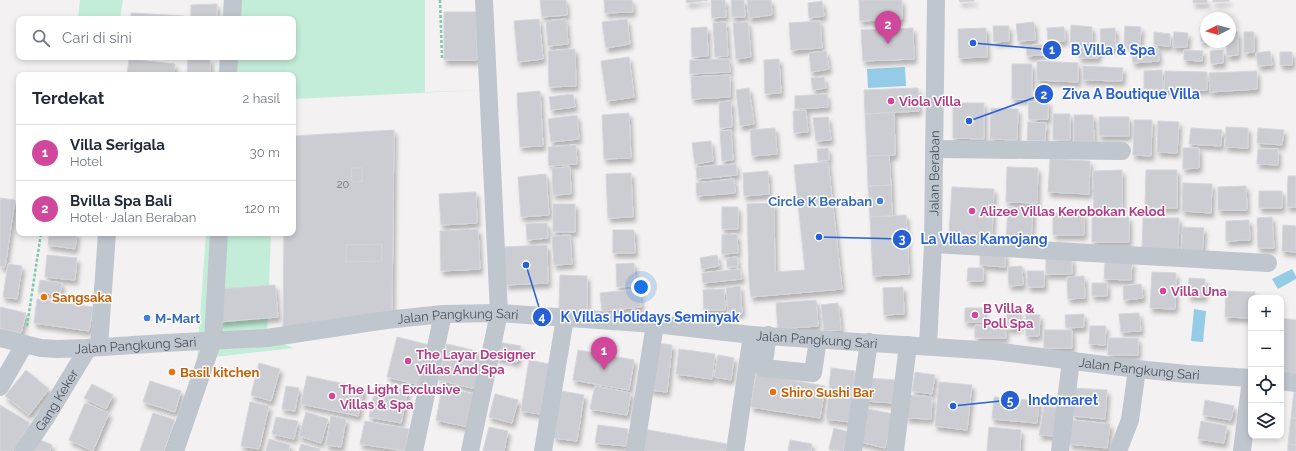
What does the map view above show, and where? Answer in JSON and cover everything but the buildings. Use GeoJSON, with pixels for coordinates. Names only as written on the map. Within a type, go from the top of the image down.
{"type":"FeatureCollection","features":[{"type":"Feature","properties":{"kind":"street"},"geometry":{"type":"LineString","coordinates":[[232,16],[233,0]]}},
{"type":"Feature","properties":{"kind":"street"},"geometry":{"type":"LineString","coordinates":[[470,451],[499,313],[484,0]]}},
{"type":"Feature","properties":{"kind":"street","name":"Jalan Beraban"},"geometry":{"type":"LineString","coordinates":[[928,346],[935,149],[936,0]]}},
{"type":"Feature","properties":{"kind":"street"},"geometry":{"type":"LineString","coordinates":[[228,72],[229,60]]}},
{"type":"Feature","properties":{"kind":"street"},"geometry":{"type":"LineString","coordinates":[[935,149],[1122,151]]}},
{"type":"Feature","properties":{"kind":"street"},"geometry":{"type":"LineString","coordinates":[[94,347],[107,236]]}},
{"type":"Feature","properties":{"kind":"street"},"geometry":{"type":"LineString","coordinates":[[175,451],[213,340],[219,236]]}},
{"type":"Feature","properties":{"kind":"street"},"geometry":{"type":"LineString","coordinates":[[932,244],[1268,263]]}},
{"type":"Feature","properties":{"kind":"street","name":"Jalan Pangkung Sari"},"geometry":{"type":"LineString","coordinates":[[0,338],[24,345],[57,350],[266,338],[359,324],[443,314],[499,313],[655,324],[760,335],[994,351],[1137,369],[1248,378]]}},
{"type":"Feature","properties":{"kind":"street"},"geometry":{"type":"LineString","coordinates":[[414,451],[443,314]]}},
{"type":"Feature","properties":{"kind":"street"},"geometry":{"type":"LineString","coordinates":[[543,451],[565,318]]}},
{"type":"Feature","properties":{"kind":"street"},"geometry":{"type":"LineString","coordinates":[[636,451],[655,324]]}},
{"type":"Feature","properties":{"kind":"street"},"geometry":{"type":"LineString","coordinates":[[760,335],[763,368],[813,373],[818,339]]}},
{"type":"Feature","properties":{"kind":"street"},"geometry":{"type":"LineString","coordinates":[[735,451],[760,335]]}},
{"type":"Feature","properties":{"kind":"street"},"geometry":{"type":"LineString","coordinates":[[852,451],[869,342]]}},
{"type":"Feature","properties":{"kind":"street"},"geometry":{"type":"LineString","coordinates":[[0,387],[24,345]]}},
{"type":"Feature","properties":{"kind":"street"},"geometry":{"type":"LineString","coordinates":[[894,451],[908,345]]}},
{"type":"Feature","properties":{"kind":"street","name":"Gang Keker"},"geometry":{"type":"LineString","coordinates":[[23,451],[94,347]]}},
{"type":"Feature","properties":{"kind":"street"},"geometry":{"type":"LineString","coordinates":[[1060,451],[1071,360]]}},
{"type":"Feature","properties":{"kind":"street"},"geometry":{"type":"LineString","coordinates":[[1118,451],[1130,420],[1137,369]]}},
{"type":"Feature","properties":{"kind":"street"},"geometry":{"type":"LineString","coordinates":[[1284,381],[1296,383]]}},
{"type":"Feature","properties":{"kind":"street"},"geometry":{"type":"LineString","coordinates":[[1242,451],[1248,402]]}},
{"type":"Feature","properties":{"kind":"path"},"geometry":{"type":"LineString","coordinates":[[440,0],[442,58]]}},
{"type":"Feature","properties":{"kind":"path"},"geometry":{"type":"LineString","coordinates":[[24,345],[41,236]]}},
{"type":"Feature","properties":{"kind":"green space"},"geometry":{"type":"Polygon","coordinates":[[[80,0],[123,0],[120,16],[78,16],[80,0]]]}},
{"type":"Feature","properties":{"kind":"green space"},"geometry":{"type":"Polygon","coordinates":[[[224,0],[425,0],[425,92],[482,90],[296,99],[296,72],[218,72],[220,60],[296,60],[296,16],[222,16],[224,0]]]}},
{"type":"Feature","properties":{"kind":"green space"},"geometry":{"type":"Polygon","coordinates":[[[206,236],[271,236],[267,338],[294,348],[197,359],[206,236]]]}},
{"type":"Feature","properties":{"kind":"water"},"geometry":{"type":"Polygon","coordinates":[[[905,67],[906,86],[868,88],[867,69],[905,67]]]}},
{"type":"Feature","properties":{"kind":"water"},"geometry":{"type":"Polygon","coordinates":[[[1292,269],[1296,279],[1278,289],[1272,279],[1292,269]]]}},
{"type":"Feature","properties":{"kind":"water"},"geometry":{"type":"Polygon","coordinates":[[[1194,309],[1206,311],[1203,342],[1191,341],[1194,309]]]}},
{"type":"Feature","properties":{"kind":"place","name":"B Villa & Spa"},"geometry":{"type":"Point","coordinates":[973,43]}},
{"type":"Feature","properties":{"kind":"place","name":"Bvilla Spa Bali"},"geometry":{"type":"Point","coordinates":[888,44]}},
{"type":"Feature","properties":{"kind":"place","name":"Viola Villa"},"geometry":{"type":"Point","coordinates":[891,101]}},
{"type":"Feature","properties":{"kind":"place","name":"Ziva A Boutique Villa"},"geometry":{"type":"Point","coordinates":[969,121]}},
{"type":"Feature","properties":{"kind":"place","name":"Circle K Beraban"},"geometry":{"type":"Point","coordinates":[880,201]}},
{"type":"Feature","properties":{"kind":"place","name":"Alizee Villas Kerobokan Kelod"},"geometry":{"type":"Point","coordinates":[972,211]}},
{"type":"Feature","properties":{"kind":"place","name":"La Villas Kamojang"},"geometry":{"type":"Point","coordinates":[819,237]}},
{"type":"Feature","properties":{"kind":"place","name":"K Villas Holidays Seminyak"},"geometry":{"type":"Point","coordinates":[526,265]}},
{"type":"Feature","properties":{"kind":"place","name":"Villa Una"},"geometry":{"type":"Point","coordinates":[1163,291]}},
{"type":"Feature","properties":{"kind":"place","name":"Sangsaka"},"geometry":{"type":"Point","coordinates":[44,297]}},
{"type":"Feature","properties":{"kind":"place","name":"B Villa & Poll Spa"},"geometry":{"type":"Point","coordinates":[975,315]}},
{"type":"Feature","properties":{"kind":"place","name":"M-Mart"},"geometry":{"type":"Point","coordinates":[147,318]}},
{"type":"Feature","properties":{"kind":"place","name":"The Layar Designer Villas And Spa"},"geometry":{"type":"Point","coordinates":[408,361]}},
{"type":"Feature","properties":{"kind":"place","name":"Villa Serigala"},"geometry":{"type":"Point","coordinates":[604,370]}},
{"type":"Feature","properties":{"kind":"place","name":"Basil kitchen"},"geometry":{"type":"Point","coordinates":[172,372]}},
{"type":"Feature","properties":{"kind":"place","name":"Shiro Sushi Bar"},"geometry":{"type":"Point","coordinates":[773,392]}},
{"type":"Feature","properties":{"kind":"place","name":"The Light Exclusive Villas & Spa"},"geometry":{"type":"Point","coordinates":[332,396]}},
{"type":"Feature","properties":{"kind":"place","name":"Indomaret"},"geometry":{"type":"Point","coordinates":[953,406]}}]}
